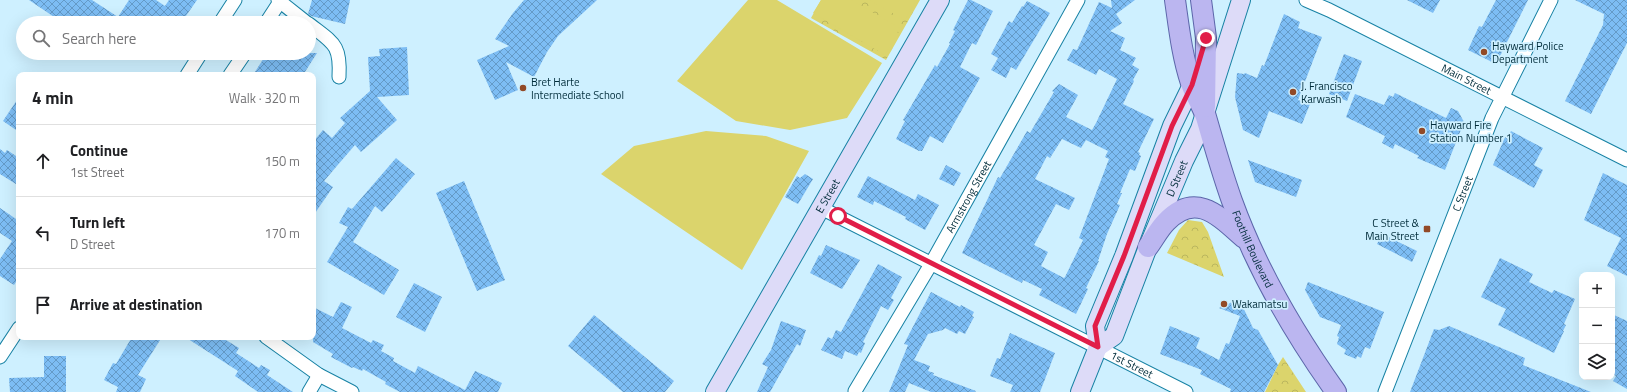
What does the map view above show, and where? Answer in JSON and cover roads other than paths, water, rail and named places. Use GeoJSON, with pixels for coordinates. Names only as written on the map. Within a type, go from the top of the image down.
{"type":"FeatureCollection","features":[{"type":"Feature","properties":{"kind":"main road","name":"E Street"},"geometry":{"type":"LineString","coordinates":[[715,392],[940,0]]}},
{"type":"Feature","properties":{"kind":"main road","name":"Foothill Boulevard"},"geometry":{"type":"LineString","coordinates":[[1175,0],[1180,43],[1192,85],[1205,115],[1225,182],[1248,242],[1265,277],[1291,323],[1311,356],[1336,392]]}},
{"type":"Feature","properties":{"kind":"main road","name":"Foothill Boulevard"},"geometry":{"type":"LineString","coordinates":[[1201,0],[1206,38],[1205,115]]}},
{"type":"Feature","properties":{"kind":"main road","name":"D Street"},"geometry":{"type":"LineString","coordinates":[[1080,392],[1098,347],[1095,326],[1124,256],[1172,126],[1192,85],[1206,38],[1211,0]]}},
{"type":"Feature","properties":{"kind":"main road","name":"D Street"},"geometry":{"type":"LineString","coordinates":[[1098,347],[1114,336],[1148,247],[1205,115],[1241,0]]}},
{"type":"Feature","properties":{"kind":"main road"},"geometry":{"type":"LineString","coordinates":[[1148,247],[1166,222],[1183,210],[1192,207],[1210,210],[1248,242]]}},
{"type":"Feature","properties":{"kind":"street"},"geometry":{"type":"LineString","coordinates":[[225,16],[235,0]]}},
{"type":"Feature","properties":{"kind":"street","name":"Armstrong Street"},"geometry":{"type":"LineString","coordinates":[[856,391],[931,264],[1078,0]]}},
{"type":"Feature","properties":{"kind":"street","name":"Main Street"},"geometry":{"type":"LineString","coordinates":[[1306,0],[1329,10],[1627,160]]}},
{"type":"Feature","properties":{"kind":"street","name":"C Street"},"geometry":{"type":"LineString","coordinates":[[1385,392],[1487,132],[1502,98],[1551,0]]}},
{"type":"Feature","properties":{"kind":"street"},"geometry":{"type":"LineString","coordinates":[[270,16],[280,1],[298,16]]}},
{"type":"Feature","properties":{"kind":"street"},"geometry":{"type":"LineString","coordinates":[[316,30],[334,44],[340,62],[339,77]]}},
{"type":"Feature","properties":{"kind":"street"},"geometry":{"type":"LineString","coordinates":[[189,72],[197,60]]}},
{"type":"Feature","properties":{"kind":"street"},"geometry":{"type":"LineString","coordinates":[[232,72],[240,60]]}},
{"type":"Feature","properties":{"kind":"street","name":"1st Street"},"geometry":{"type":"LineString","coordinates":[[821,208],[1186,392]]}},
{"type":"Feature","properties":{"kind":"street"},"geometry":{"type":"LineString","coordinates":[[0,357],[16,333]]}},
{"type":"Feature","properties":{"kind":"street"},"geometry":{"type":"LineString","coordinates":[[270,340],[319,375],[352,392]]}},
{"type":"Feature","properties":{"kind":"street"},"geometry":{"type":"LineString","coordinates":[[309,392],[319,375]]}},
{"type":"Feature","properties":{"kind":"place","name":"Hayward Police Department"},"geometry":{"type":"Point","coordinates":[1484,52]}},
{"type":"Feature","properties":{"kind":"place","name":"Bret Harte Intermediate School"},"geometry":{"type":"Point","coordinates":[523,88]}},
{"type":"Feature","properties":{"kind":"place","name":"J. Francisco Karwash"},"geometry":{"type":"Point","coordinates":[1293,92]}},
{"type":"Feature","properties":{"kind":"place","name":"Hayward Fire Station Number 1"},"geometry":{"type":"Point","coordinates":[1422,131]}},
{"type":"Feature","properties":{"kind":"place","name":"C Street & Main Street"},"geometry":{"type":"Point","coordinates":[1427,229]}},
{"type":"Feature","properties":{"kind":"place","name":"Wakamatsu"},"geometry":{"type":"Point","coordinates":[1224,304]}}]}
